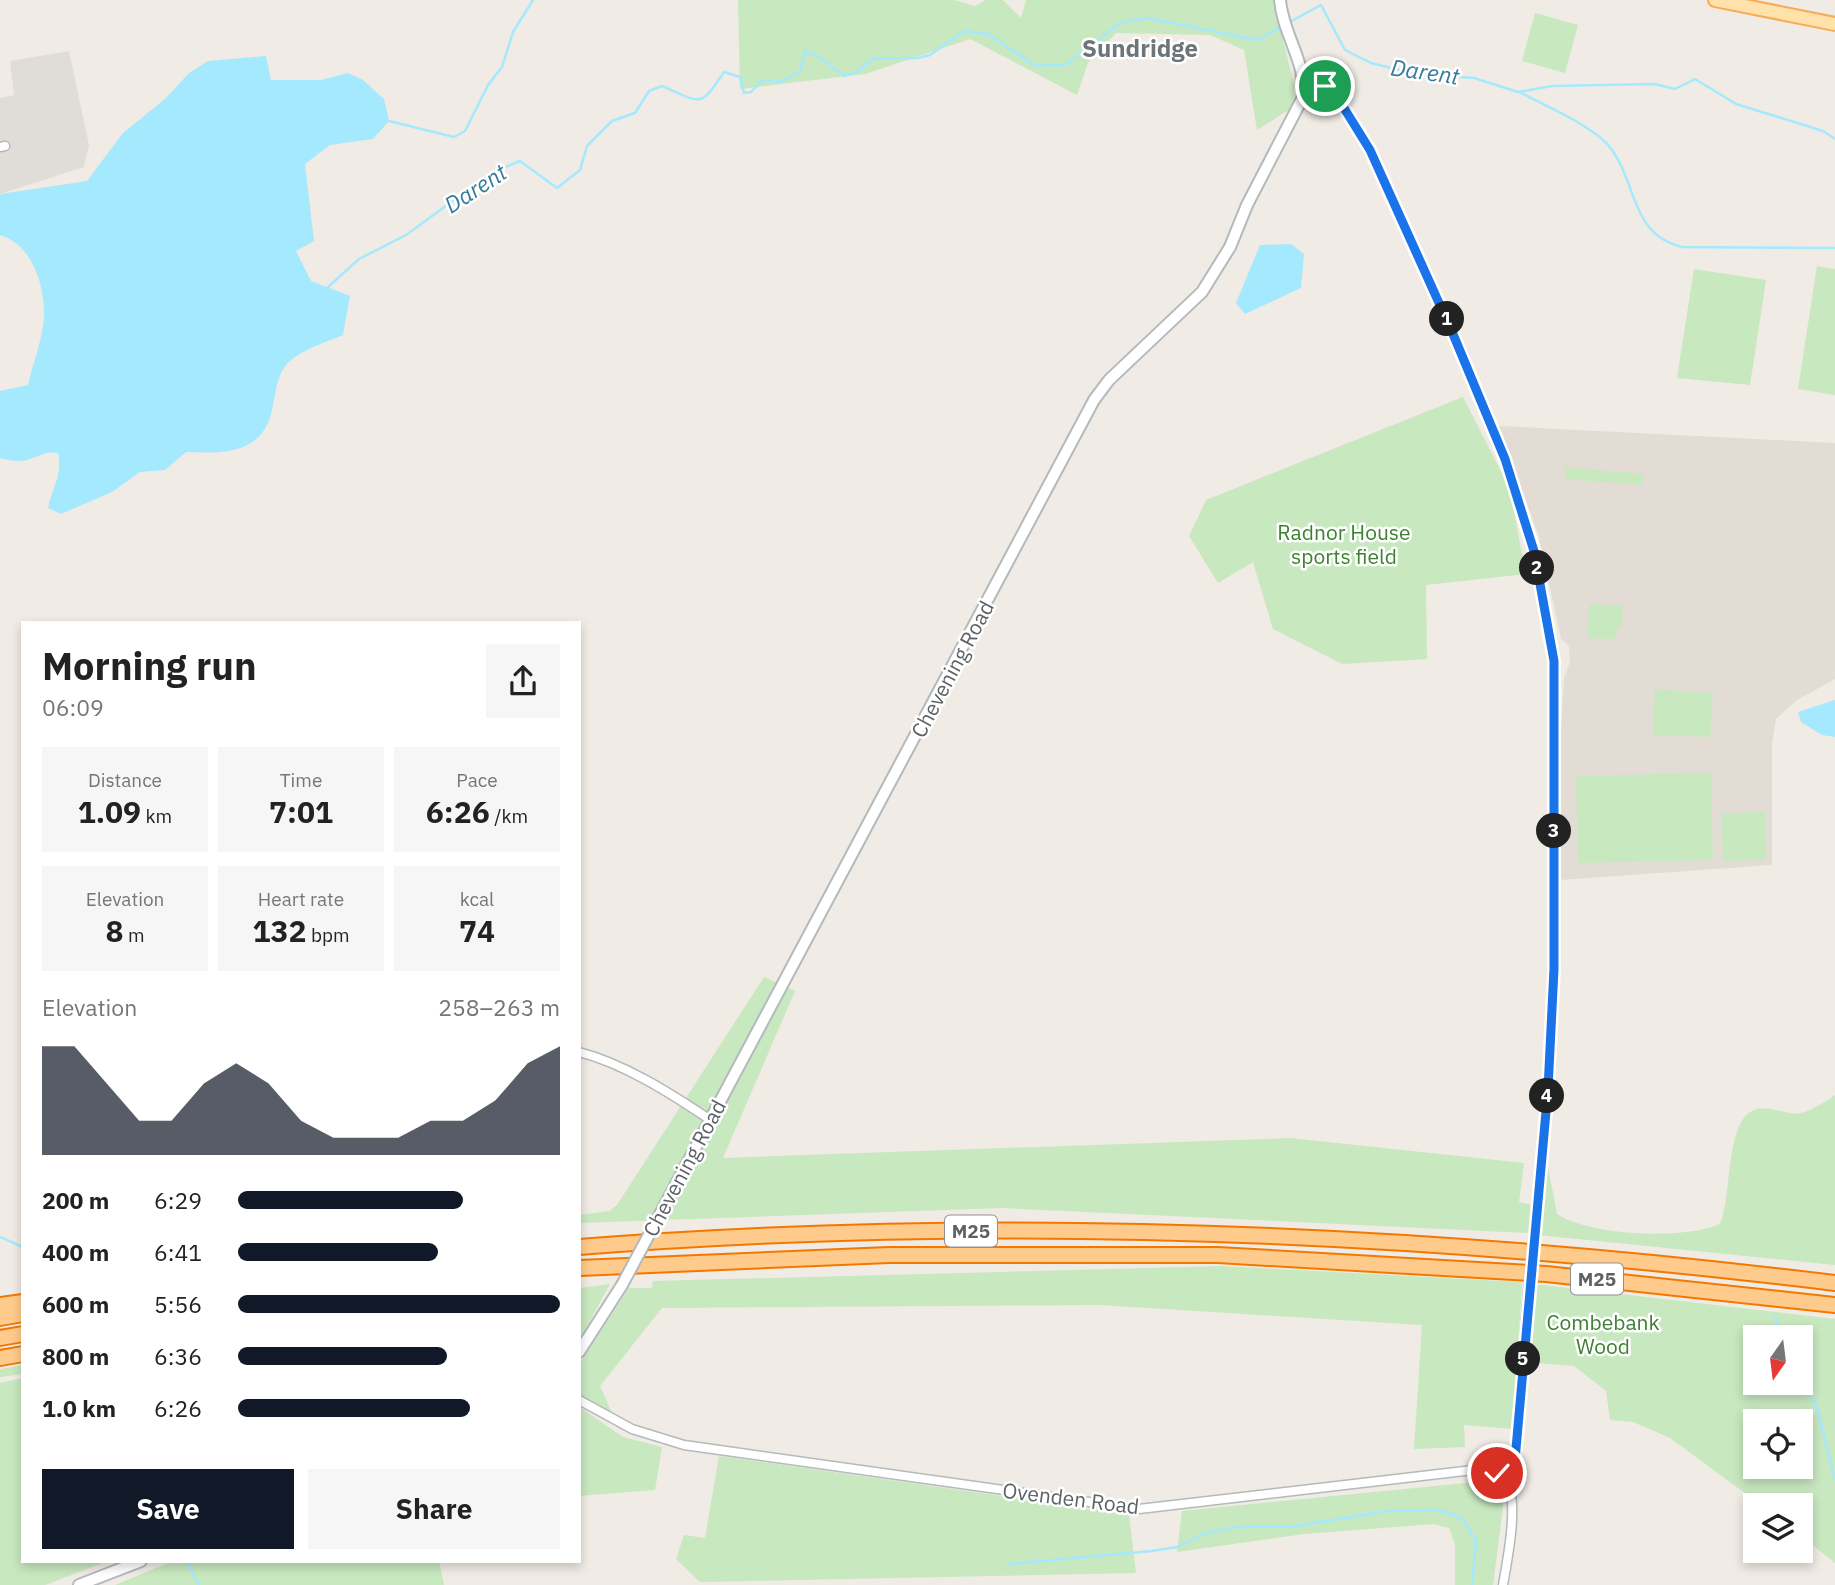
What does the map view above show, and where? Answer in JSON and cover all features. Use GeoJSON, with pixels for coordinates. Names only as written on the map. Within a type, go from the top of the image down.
{"type":"FeatureCollection","features":[{"type":"Feature","properties":{"kind":"highway","name":"M25"},"geometry":{"type":"LineString","coordinates":[[581,1247],[887,1232],[1188,1232],[1482,1247],[1835,1283]]}},
{"type":"Feature","properties":{"kind":"highway","name":"M25"},"geometry":{"type":"LineString","coordinates":[[581,1271],[889,1255],[1183,1254],[1522,1272],[1835,1305]]}},
{"type":"Feature","properties":{"kind":"highway"},"geometry":{"type":"LineString","coordinates":[[0,1305],[21,1302]]}},
{"type":"Feature","properties":{"kind":"highway"},"geometry":{"type":"LineString","coordinates":[[0,1318],[21,1314]]}},
{"type":"Feature","properties":{"kind":"highway"},"geometry":{"type":"LineString","coordinates":[[0,1338],[21,1334]]}},
{"type":"Feature","properties":{"kind":"highway"},"geometry":{"type":"LineString","coordinates":[[0,1358],[21,1354]]}},
{"type":"Feature","properties":{"kind":"main road"},"geometry":{"type":"LineString","coordinates":[[1280,0],[1287,37],[1306,78]]}},
{"type":"Feature","properties":{"kind":"main road"},"geometry":{"type":"LineString","coordinates":[[1715,0],[1835,23]]}},
{"type":"Feature","properties":{"kind":"main road","name":"Chevening Road"},"geometry":{"type":"LineString","coordinates":[[581,1349],[622,1285],[943,687],[1075,434],[1109,380],[1202,292],[1230,247],[1247,205],[1299,105],[1306,78]]}},
{"type":"Feature","properties":{"kind":"main road"},"geometry":{"type":"LineString","coordinates":[[79,1585],[136,1563]]}},
{"type":"Feature","properties":{"kind":"street"},"geometry":{"type":"LineString","coordinates":[[1306,78],[1332,91],[1370,150],[1453,334],[1505,459],[1534,551],[1551,644],[1555,695],[1554,969],[1548,1089],[1511,1488],[1510,1536],[1503,1585]]}},
{"type":"Feature","properties":{"kind":"street"},"geometry":{"type":"LineString","coordinates":[[581,1053],[633,1074],[675,1096],[709,1119]]}},
{"type":"Feature","properties":{"kind":"street","name":"Ovenden Road"},"geometry":{"type":"LineString","coordinates":[[581,1401],[632,1429],[684,1445],[1139,1509],[1473,1470],[1497,1473]]}},
{"type":"Feature","properties":{"kind":"street"},"geometry":{"type":"LineString","coordinates":[[1511,1488],[1497,1473],[1515,1460]]}},
{"type":"Feature","properties":{"kind":"shaded area"},"geometry":{"type":"Polygon","coordinates":[[[69,51],[89,145],[84,167],[0,194],[0,98],[14,95],[10,61],[69,51]]]}},
{"type":"Feature","properties":{"kind":"shaded area"},"geometry":{"type":"Polygon","coordinates":[[[1499,426],[1835,443],[1835,679],[1797,700],[1776,719],[1772,743],[1772,865],[1560,880],[1560,751],[1564,678],[1570,662],[1569,646],[1561,639],[1539,537],[1499,426]]]}},
{"type":"Feature","properties":{"kind":"green space"},"geometry":{"type":"Polygon","coordinates":[[[738,0],[954,0],[975,6],[986,0],[1003,0],[1021,18],[1026,0],[1273,0],[1294,84],[1293,107],[1257,130],[1244,50],[1210,35],[1116,33],[1088,63],[1077,95],[970,39],[865,74],[740,89],[738,0]]]}},
{"type":"Feature","properties":{"kind":"green space"},"geometry":{"type":"Polygon","coordinates":[[[1535,13],[1578,25],[1565,73],[1522,61],[1535,13]]]}},
{"type":"Feature","properties":{"kind":"green space"},"geometry":{"type":"Polygon","coordinates":[[[1817,266],[1835,269],[1835,395],[1798,389],[1817,266]]]}},
{"type":"Feature","properties":{"kind":"green space"},"geometry":{"type":"Polygon","coordinates":[[[1694,269],[1766,280],[1750,385],[1677,378],[1694,269]]]}},
{"type":"Feature","properties":{"kind":"green space","name":"Radnor House sports field"},"geometry":{"type":"Polygon","coordinates":[[[1463,397],[1509,487],[1526,574],[1426,585],[1427,659],[1342,664],[1273,629],[1253,562],[1218,583],[1189,536],[1206,500],[1463,397]]]}},
{"type":"Feature","properties":{"kind":"green space"},"geometry":{"type":"Polygon","coordinates":[[[1565,467],[1644,474],[1642,485],[1565,479],[1565,467]]]}},
{"type":"Feature","properties":{"kind":"green space"},"geometry":{"type":"Polygon","coordinates":[[[1589,604],[1623,606],[1622,626],[1617,626],[1616,639],[1587,638],[1589,604]]]}},
{"type":"Feature","properties":{"kind":"green space"},"geometry":{"type":"Polygon","coordinates":[[[1655,689],[1713,693],[1710,737],[1653,735],[1655,689]]]}},
{"type":"Feature","properties":{"kind":"green space"},"geometry":{"type":"Polygon","coordinates":[[[1711,773],[1713,860],[1578,863],[1576,776],[1711,773]]]}},
{"type":"Feature","properties":{"kind":"green space"},"geometry":{"type":"Polygon","coordinates":[[[1765,812],[1766,860],[1723,861],[1721,813],[1765,812]]]}},
{"type":"Feature","properties":{"kind":"green space"},"geometry":{"type":"Polygon","coordinates":[[[764,977],[795,991],[723,1158],[1290,1138],[1524,1163],[1519,1202],[1532,1205],[1528,1233],[1001,1208],[581,1223],[581,1215],[609,1211],[617,1205],[764,977]]]}},
{"type":"Feature","properties":{"kind":"green space"},"geometry":{"type":"Polygon","coordinates":[[[1835,1095],[1835,1265],[1538,1235],[1545,1151],[1557,1214],[1591,1227],[1614,1231],[1661,1234],[1704,1229],[1720,1224],[1724,1213],[1733,1146],[1743,1119],[1752,1111],[1764,1108],[1801,1113],[1835,1095]]]}},
{"type":"Feature","properties":{"kind":"green space"},"geometry":{"type":"Polygon","coordinates":[[[1222,1266],[1522,1282],[1513,1429],[1464,1425],[1465,1447],[1414,1449],[1422,1325],[1100,1305],[662,1308],[600,1386],[612,1413],[581,1396],[581,1361],[629,1288],[652,1288],[653,1281],[1222,1266]]]}},
{"type":"Feature","properties":{"kind":"green space"},"geometry":{"type":"Polygon","coordinates":[[[610,1284],[581,1337],[581,1288],[610,1284]]]}},
{"type":"Feature","properties":{"kind":"green space","name":"Combebank Wood"},"geometry":{"type":"Polygon","coordinates":[[[1534,1284],[1835,1319],[1835,1563],[1813,1546],[1813,1493],[1745,1493],[1670,1438],[1633,1422],[1610,1420],[1606,1391],[1574,1366],[1527,1362],[1534,1284]]]}},
{"type":"Feature","properties":{"kind":"green space"},"geometry":{"type":"Polygon","coordinates":[[[21,1365],[21,1374],[0,1377],[0,1369],[21,1365]]]}},
{"type":"Feature","properties":{"kind":"green space"},"geometry":{"type":"Polygon","coordinates":[[[21,1378],[21,1563],[103,1563],[45,1585],[0,1585],[0,1383],[21,1378]]]}},
{"type":"Feature","properties":{"kind":"green space"},"geometry":{"type":"Polygon","coordinates":[[[581,1408],[623,1437],[662,1447],[655,1490],[581,1496],[581,1408]]]}},
{"type":"Feature","properties":{"kind":"green space"},"geometry":{"type":"Polygon","coordinates":[[[719,1456],[1129,1514],[1136,1573],[700,1582],[676,1559],[684,1535],[705,1538],[719,1456]]]}},
{"type":"Feature","properties":{"kind":"green space"},"geometry":{"type":"Polygon","coordinates":[[[1486,1481],[1505,1492],[1493,1585],[1455,1585],[1455,1544],[1449,1528],[1434,1524],[1304,1534],[1177,1552],[1182,1511],[1486,1481]]]}},
{"type":"Feature","properties":{"kind":"green space"},"geometry":{"type":"Polygon","coordinates":[[[168,1563],[439,1563],[444,1585],[115,1585],[168,1563]]]}},
{"type":"Feature","properties":{"kind":"water"},"geometry":{"type":"Polygon","coordinates":[[[266,56],[271,80],[321,80],[348,73],[363,80],[384,99],[389,121],[373,139],[330,145],[305,164],[314,241],[296,251],[311,281],[350,296],[343,335],[310,349],[287,364],[279,377],[268,423],[253,442],[221,452],[186,452],[165,470],[140,472],[112,492],[61,514],[48,508],[58,474],[58,453],[45,453],[20,461],[0,458],[0,391],[28,385],[40,342],[44,304],[39,280],[28,257],[21,247],[0,235],[0,194],[87,181],[123,133],[166,98],[189,73],[208,61],[266,56]]]}},
{"type":"Feature","properties":{"kind":"water"},"geometry":{"type":"Polygon","coordinates":[[[1291,244],[1304,254],[1301,288],[1245,314],[1236,303],[1260,245],[1291,244]]]}},
{"type":"Feature","properties":{"kind":"water"},"geometry":{"type":"Polygon","coordinates":[[[1835,700],[1835,737],[1822,735],[1801,722],[1798,712],[1835,700]]]}},
{"type":"Feature","properties":{"kind":"waterway"},"geometry":{"type":"LineString","coordinates":[[389,121],[454,137],[465,131],[488,85],[502,67],[513,32],[533,0]]}},
{"type":"Feature","properties":{"kind":"waterway","name":"Darent"},"geometry":{"type":"LineString","coordinates":[[1288,23],[1321,5],[1345,50],[1371,63],[1411,73],[1474,78],[1518,92],[1552,86],[1654,84],[1675,89],[1695,79],[1736,104],[1823,131],[1835,139]]}},
{"type":"Feature","properties":{"kind":"waterway","name":"Darent"},"geometry":{"type":"LineString","coordinates":[[327,288],[359,259],[406,235],[491,173],[520,161],[557,188],[580,170],[587,146],[612,121],[635,113],[649,91],[662,86],[699,99],[709,92],[724,72],[740,77],[744,93],[751,92],[762,80],[781,82],[800,71],[805,51],[817,55],[844,76],[857,72],[872,59],[918,58],[930,55],[964,31],[988,34],[1034,65],[1066,65],[1120,23],[1147,18],[1258,40],[1282,26]]}},
{"type":"Feature","properties":{"kind":"waterway"},"geometry":{"type":"LineString","coordinates":[[1519,92],[1579,123],[1609,146],[1625,175],[1643,219],[1652,231],[1665,240],[1682,247],[1835,248]]}},
{"type":"Feature","properties":{"kind":"waterway"},"geometry":{"type":"LineString","coordinates":[[0,1237],[21,1246]]}},
{"type":"Feature","properties":{"kind":"waterway"},"geometry":{"type":"LineString","coordinates":[[1775,1316],[1777,1325]]}},
{"type":"Feature","properties":{"kind":"waterway"},"geometry":{"type":"LineString","coordinates":[[1810,1395],[1816,1404],[1835,1480]]}},
{"type":"Feature","properties":{"kind":"waterway"},"geometry":{"type":"LineString","coordinates":[[1009,1564],[1177,1547],[1205,1533],[1236,1527],[1296,1526],[1388,1511],[1439,1510],[1462,1518],[1476,1541],[1472,1585]]}},
{"type":"Feature","properties":{"kind":"waterway"},"geometry":{"type":"LineString","coordinates":[[188,1563],[199,1585]]}},
{"type":"Feature","properties":{"kind":"district","name":"Sundridge"},"geometry":{"type":"Point","coordinates":[1140,48]}},
{"type":"Feature","properties":{"kind":"route"},"geometry":{"type":"LineString","coordinates":[[1325,86],[1339,100],[1370,150],[1453,334],[1505,459],[1534,551],[1554,661],[1554,969],[1548,1089],[1515,1460],[1511,1466],[1497,1473]]}}]}
